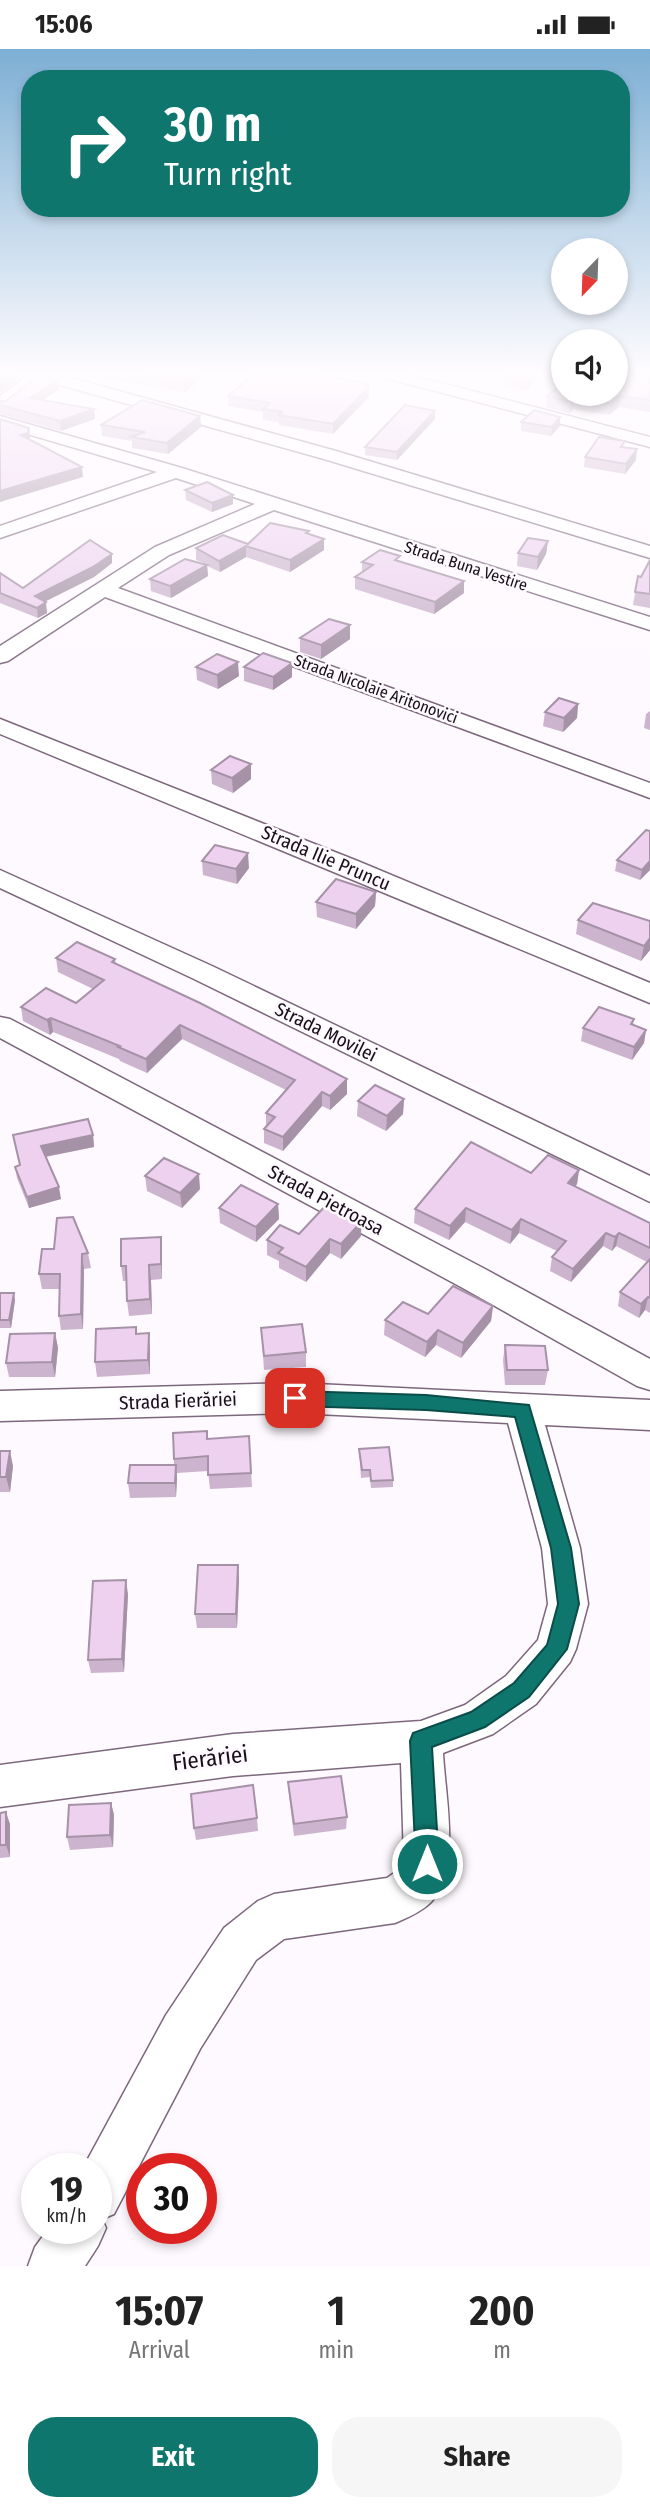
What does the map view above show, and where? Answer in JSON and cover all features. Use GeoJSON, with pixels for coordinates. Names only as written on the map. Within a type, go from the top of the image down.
{"type":"FeatureCollection","features":[{"type":"Feature","properties":{"kind":"street"},"geometry":{"type":"LineString","coordinates":[[0,532],[157,478]]}},
{"type":"Feature","properties":{"kind":"street","name":"Strada Buna Vestire"},"geometry":{"type":"LineString","coordinates":[[196,478],[650,624]]}},
{"type":"Feature","properties":{"kind":"street"},"geometry":{"type":"LineString","coordinates":[[410,478],[650,552]]}},
{"type":"Feature","properties":{"kind":"street"},"geometry":{"type":"LineString","coordinates":[[0,656],[171,546],[273,503]]}},
{"type":"Feature","properties":{"kind":"street","name":"Strada Nicolaie Aritonovici"},"geometry":{"type":"LineString","coordinates":[[101,589],[650,791]]}},
{"type":"Feature","properties":{"kind":"street","name":"Strada Ilie Pruncu"},"geometry":{"type":"LineString","coordinates":[[0,726],[351,868],[650,995]]}},
{"type":"Feature","properties":{"kind":"street","name":"Strada Movilei"},"geometry":{"type":"LineString","coordinates":[[0,878],[202,972],[650,1190]]}},
{"type":"Feature","properties":{"kind":"street","name":"Strada Pietroasa"},"geometry":{"type":"LineString","coordinates":[[0,1026],[473,1278],[650,1376]]}},
{"type":"Feature","properties":{"kind":"street","name":"Strada Fierăriei"},"geometry":{"type":"LineString","coordinates":[[0,1406],[295,1398],[426,1402],[523,1410],[650,1415]]}},
{"type":"Feature","properties":{"kind":"street","name":"Fierăriei"},"geometry":{"type":"LineString","coordinates":[[0,1786],[233,1755],[421,1741],[478,1720],[521,1690],[556,1649],[568,1604],[561,1548],[523,1410]]}},
{"type":"Feature","properties":{"kind":"street"},"geometry":{"type":"LineString","coordinates":[[112,2166],[183,2032],[240,1944],[274,1917],[395,1900],[416,1885],[427,1864],[421,1741]]}},
{"type":"Feature","properties":{"kind":"street"},"geometry":{"type":"LineString","coordinates":[[54,2266],[69,2244]]}},
{"type":"Feature","properties":{"kind":"building"},"geometry":{"type":"Polygon","coordinates":[[[0,478],[43,478],[0,491],[0,478]]]}},
{"type":"Feature","properties":{"kind":"building"},"geometry":{"type":"Polygon","coordinates":[[[207,482],[233,495],[212,503],[185,490],[207,482]]]}},
{"type":"Feature","properties":{"kind":"building"},"geometry":{"type":"Polygon","coordinates":[[[270,523],[309,531],[306,533],[324,539],[290,560],[246,546],[219,561],[196,548],[223,535],[248,544],[270,523]]]}},
{"type":"Feature","properties":{"kind":"building"},"geometry":{"type":"Polygon","coordinates":[[[528,538],[548,541],[538,557],[518,553],[528,538]]]}},
{"type":"Feature","properties":{"kind":"building"},"geometry":{"type":"Polygon","coordinates":[[[90,540],[112,554],[93,567],[35,596],[46,602],[37,608],[0,593],[0,573],[23,588],[90,540]]]}},
{"type":"Feature","properties":{"kind":"building"},"geometry":{"type":"Polygon","coordinates":[[[380,550],[400,556],[395,560],[464,581],[435,602],[355,577],[373,565],[362,562],[380,550]]]}},
{"type":"Feature","properties":{"kind":"building"},"geometry":{"type":"Polygon","coordinates":[[[185,559],[207,565],[170,586],[150,579],[185,559]]]}},
{"type":"Feature","properties":{"kind":"building"},"geometry":{"type":"Polygon","coordinates":[[[650,560],[650,594],[635,592],[638,576],[641,577],[650,560]]]}},
{"type":"Feature","properties":{"kind":"building"},"geometry":{"type":"Polygon","coordinates":[[[329,619],[350,625],[321,645],[300,638],[329,619]]]}},
{"type":"Feature","properties":{"kind":"building"},"geometry":{"type":"Polygon","coordinates":[[[263,653],[292,663],[273,677],[244,667],[263,653]]]}},
{"type":"Feature","properties":{"kind":"building"},"geometry":{"type":"Polygon","coordinates":[[[217,654],[238,662],[217,675],[196,667],[217,654]]]}},
{"type":"Feature","properties":{"kind":"building"},"geometry":{"type":"Polygon","coordinates":[[[559,698],[578,704],[564,718],[545,712],[559,698]]]}},
{"type":"Feature","properties":{"kind":"building"},"geometry":{"type":"Polygon","coordinates":[[[230,756],[251,764],[232,778],[211,770],[230,756]]]}},
{"type":"Feature","properties":{"kind":"building"},"geometry":{"type":"Polygon","coordinates":[[[646,830],[650,831],[650,861],[642,870],[617,860],[646,830]]]}},
{"type":"Feature","properties":{"kind":"building"},"geometry":{"type":"Polygon","coordinates":[[[215,845],[248,853],[236,869],[202,861],[215,845]]]}},
{"type":"Feature","properties":{"kind":"building"},"geometry":{"type":"Polygon","coordinates":[[[336,879],[376,892],[356,914],[316,902],[336,879]]]}},
{"type":"Feature","properties":{"kind":"building"},"geometry":{"type":"Polygon","coordinates":[[[593,903],[650,921],[650,938],[644,946],[578,920],[593,903]]]}},
{"type":"Feature","properties":{"kind":"building"},"geometry":{"type":"Polygon","coordinates":[[[77,942],[347,1079],[330,1096],[322,1092],[283,1137],[264,1129],[275,1117],[266,1113],[295,1080],[180,1025],[146,1059],[21,1007],[46,988],[76,1003],[104,980],[56,958],[77,942]]]}},
{"type":"Feature","properties":{"kind":"building"},"geometry":{"type":"Polygon","coordinates":[[[599,1007],[634,1019],[631,1024],[646,1030],[634,1047],[583,1028],[599,1007]]]}},
{"type":"Feature","properties":{"kind":"building"},"geometry":{"type":"Polygon","coordinates":[[[375,1085],[404,1099],[387,1116],[358,1101],[375,1085]]]}},
{"type":"Feature","properties":{"kind":"building"},"geometry":{"type":"Polygon","coordinates":[[[88,1119],[93,1135],[41,1146],[59,1187],[27,1197],[15,1167],[20,1165],[13,1135],[88,1119]]]}},
{"type":"Feature","properties":{"kind":"building"},"geometry":{"type":"Polygon","coordinates":[[[471,1142],[531,1173],[548,1155],[579,1170],[568,1183],[650,1223],[650,1248],[619,1233],[615,1237],[606,1233],[573,1269],[552,1257],[566,1241],[521,1219],[512,1230],[466,1208],[450,1226],[415,1209],[471,1142]]]}},
{"type":"Feature","properties":{"kind":"building"},"geometry":{"type":"Polygon","coordinates":[[[164,1158],[199,1174],[180,1193],[145,1176],[164,1158]]]}},
{"type":"Feature","properties":{"kind":"building"},"geometry":{"type":"Polygon","coordinates":[[[241,1185],[278,1204],[256,1227],[219,1208],[241,1185]]]}},
{"type":"Feature","properties":{"kind":"building"},"geometry":{"type":"Polygon","coordinates":[[[328,1203],[362,1221],[341,1244],[330,1239],[306,1267],[278,1253],[283,1248],[267,1240],[280,1225],[299,1234],[328,1203]]]}},
{"type":"Feature","properties":{"kind":"building"},"geometry":{"type":"Polygon","coordinates":[[[73,1217],[88,1253],[82,1254],[81,1314],[59,1316],[60,1274],[39,1274],[42,1249],[54,1249],[57,1218],[73,1217]]]}},
{"type":"Feature","properties":{"kind":"building"},"geometry":{"type":"Polygon","coordinates":[[[161,1237],[161,1264],[149,1265],[150,1299],[127,1301],[126,1266],[121,1266],[121,1239],[161,1237]]]}},
{"type":"Feature","properties":{"kind":"building"},"geometry":{"type":"Polygon","coordinates":[[[650,1259],[650,1298],[641,1304],[620,1292],[650,1259]]]}},
{"type":"Feature","properties":{"kind":"building"},"geometry":{"type":"Polygon","coordinates":[[[453,1286],[493,1306],[463,1343],[438,1330],[427,1342],[385,1320],[403,1302],[428,1314],[453,1286]]]}},
{"type":"Feature","properties":{"kind":"building"},"geometry":{"type":"Polygon","coordinates":[[[0,1293],[14,1293],[9,1320],[0,1320],[0,1293]]]}},
{"type":"Feature","properties":{"kind":"building"},"geometry":{"type":"Polygon","coordinates":[[[302,1324],[306,1352],[264,1356],[261,1328],[302,1324]]]}},
{"type":"Feature","properties":{"kind":"building"},"geometry":{"type":"Polygon","coordinates":[[[136,1327],[136,1334],[149,1333],[148,1360],[95,1362],[96,1329],[136,1327]]]}},
{"type":"Feature","properties":{"kind":"building"},"geometry":{"type":"Polygon","coordinates":[[[55,1333],[52,1362],[6,1363],[10,1334],[55,1333]]]}},
{"type":"Feature","properties":{"kind":"building"},"geometry":{"type":"Polygon","coordinates":[[[505,1345],[545,1346],[548,1370],[507,1370],[505,1345]]]}},
{"type":"Feature","properties":{"kind":"building"},"geometry":{"type":"Polygon","coordinates":[[[207,1431],[207,1439],[249,1436],[251,1473],[208,1475],[208,1456],[174,1459],[173,1433],[207,1431]]]}},
{"type":"Feature","properties":{"kind":"building"},"geometry":{"type":"Polygon","coordinates":[[[389,1447],[393,1480],[371,1481],[370,1470],[362,1470],[359,1449],[389,1447]]]}},
{"type":"Feature","properties":{"kind":"building"},"geometry":{"type":"Polygon","coordinates":[[[0,1451],[10,1451],[6,1477],[0,1477],[0,1451]]]}},
{"type":"Feature","properties":{"kind":"building"},"geometry":{"type":"Polygon","coordinates":[[[130,1465],[176,1465],[175,1483],[128,1483],[130,1465]]]}},
{"type":"Feature","properties":{"kind":"building"},"geometry":{"type":"Polygon","coordinates":[[[198,1565],[238,1565],[236,1614],[195,1614],[198,1565]]]}},
{"type":"Feature","properties":{"kind":"building"},"geometry":{"type":"Polygon","coordinates":[[[126,1580],[122,1659],[88,1660],[93,1581],[126,1580]]]}},
{"type":"Feature","properties":{"kind":"building"},"geometry":{"type":"Polygon","coordinates":[[[341,1776],[347,1817],[294,1824],[288,1782],[341,1776]]]}},
{"type":"Feature","properties":{"kind":"building"},"geometry":{"type":"Polygon","coordinates":[[[253,1785],[257,1818],[194,1828],[191,1794],[253,1785]]]}},
{"type":"Feature","properties":{"kind":"building"},"geometry":{"type":"Polygon","coordinates":[[[111,1803],[110,1835],[67,1837],[69,1805],[111,1803]]]}},
{"type":"Feature","properties":{"kind":"building"},"geometry":{"type":"Polygon","coordinates":[[[6,1812],[6,1845],[0,1845],[0,1813],[6,1812]]]}},
{"type":"Feature","properties":{"kind":"route"},"geometry":{"type":"LineString","coordinates":[[295,1398],[426,1402],[523,1410],[561,1548],[568,1604],[556,1649],[521,1690],[478,1720],[421,1741],[428,1837],[427,1864]]}}]}
